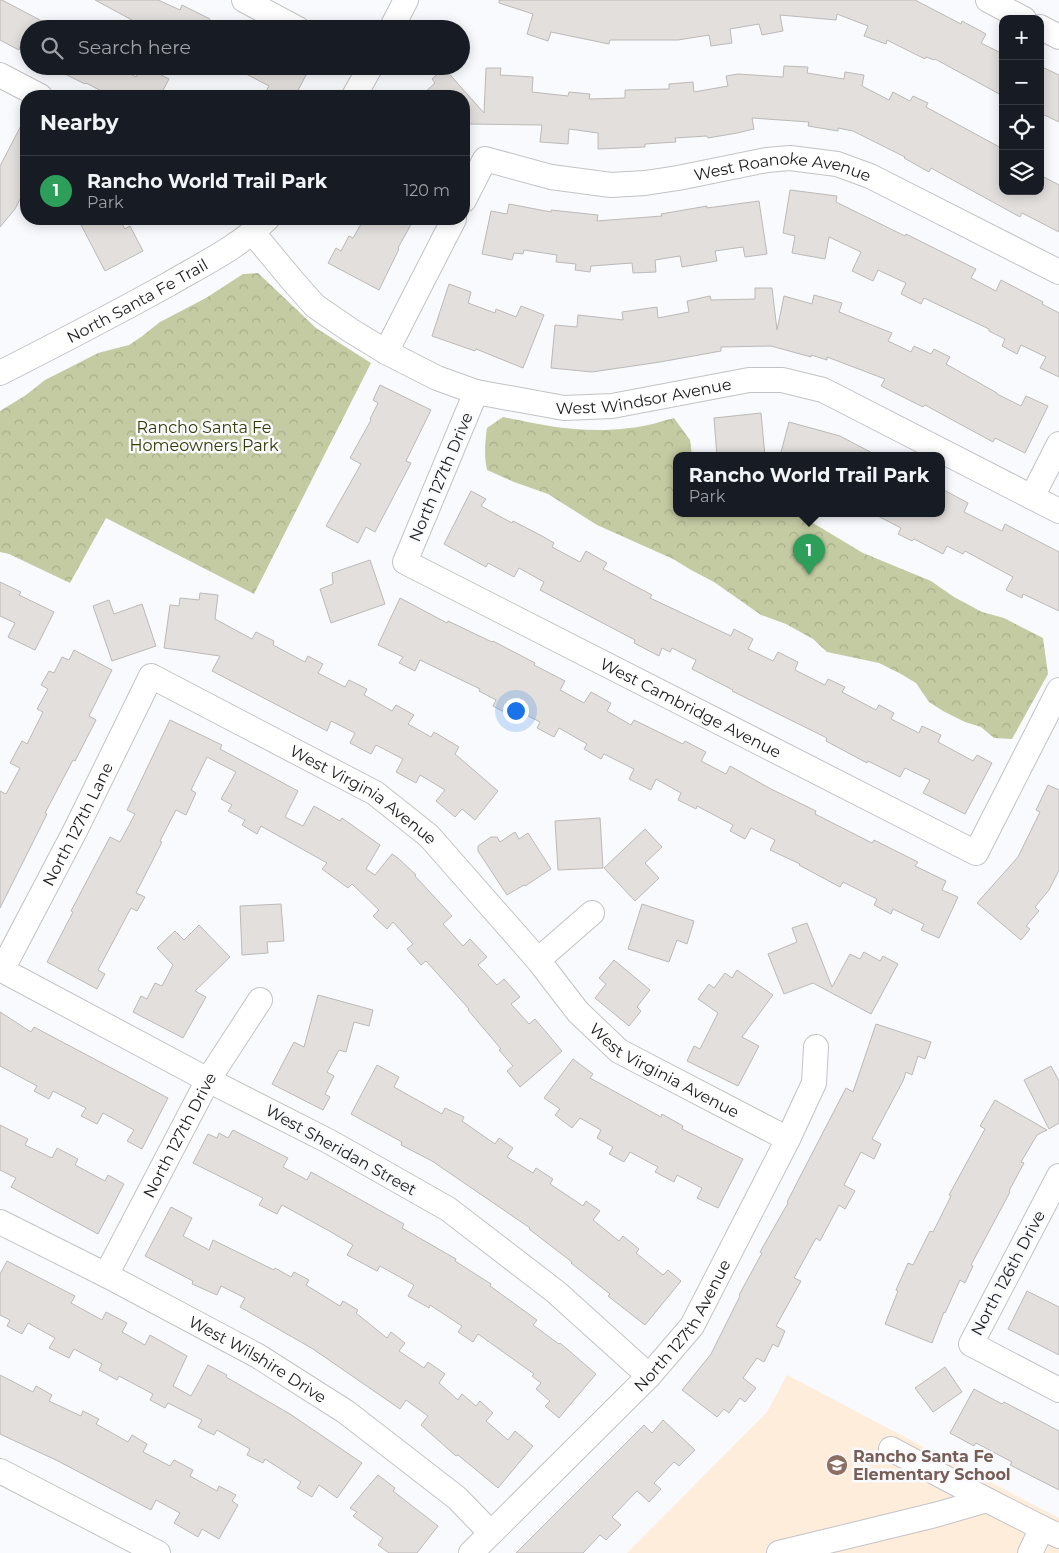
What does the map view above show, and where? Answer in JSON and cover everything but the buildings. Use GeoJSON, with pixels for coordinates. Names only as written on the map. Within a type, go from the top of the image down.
{"type":"FeatureCollection","features":[{"type":"Feature","properties":{"kind":"street"},"geometry":{"type":"LineString","coordinates":[[244,0],[281,20]]}},
{"type":"Feature","properties":{"kind":"street"},"geometry":{"type":"LineString","coordinates":[[396,20],[406,0]]}},
{"type":"Feature","properties":{"kind":"street"},"geometry":{"type":"LineString","coordinates":[[988,0],[1016,15]]}},
{"type":"Feature","properties":{"kind":"street"},"geometry":{"type":"LineString","coordinates":[[1044,29],[1059,36]]}},
{"type":"Feature","properties":{"kind":"street"},"geometry":{"type":"LineString","coordinates":[[357,90],[365,75]]}},
{"type":"Feature","properties":{"kind":"street"},"geometry":{"type":"LineString","coordinates":[[2,81],[25,90]]}},
{"type":"Feature","properties":{"kind":"street","name":"West Roanoke Avenue"},"geometry":{"type":"LineString","coordinates":[[470,188],[485,159],[551,177],[611,185],[645,183],[678,178],[774,159],[790,158],[837,164],[870,176],[1059,272]]}},
{"type":"Feature","properties":{"kind":"street"},"geometry":{"type":"LineString","coordinates":[[386,352],[451,225]]}},
{"type":"Feature","properties":{"kind":"street","name":"West Windsor Avenue"},"geometry":{"type":"LineString","coordinates":[[260,226],[292,280],[315,306],[386,352],[437,378],[476,392],[564,408],[612,406],[749,380],[782,380],[824,390],[945,452]]}},
{"type":"Feature","properties":{"kind":"street","name":"North Santa Fe Trail"},"geometry":{"type":"LineString","coordinates":[[0,373],[104,320],[224,253],[260,226]]}},
{"type":"Feature","properties":{"kind":"street","name":"North 127th Drive"},"geometry":{"type":"LineString","coordinates":[[406,562],[476,392]]}},
{"type":"Feature","properties":{"kind":"street"},"geometry":{"type":"LineString","coordinates":[[1032,497],[1059,444]]}},
{"type":"Feature","properties":{"kind":"street","name":"West Windsor Avenue"},"geometry":{"type":"LineString","coordinates":[[945,452],[1059,511]]}},
{"type":"Feature","properties":{"kind":"street","name":"West Cambridge Avenue"},"geometry":{"type":"LineString","coordinates":[[406,562],[976,853],[1059,690]]}},
{"type":"Feature","properties":{"kind":"street","name":"West Virginia Avenue"},"geometry":{"type":"LineString","coordinates":[[151,676],[375,793],[429,836],[538,960],[578,1012],[619,1052],[788,1139]]}},
{"type":"Feature","properties":{"kind":"street","name":"North 127th Lane"},"geometry":{"type":"LineString","coordinates":[[2,970],[76,829],[151,676]]}},
{"type":"Feature","properties":{"kind":"street"},"geometry":{"type":"LineString","coordinates":[[538,960],[592,913]]}},
{"type":"Feature","properties":{"kind":"street","name":"West Sheridan Street"},"geometry":{"type":"LineString","coordinates":[[2,970],[208,1080],[330,1142],[448,1209],[556,1292],[649,1376]]}},
{"type":"Feature","properties":{"kind":"street","name":"North 127th Drive"},"geometry":{"type":"LineString","coordinates":[[106,1274],[208,1080],[260,1000]]}},
{"type":"Feature","properties":{"kind":"street","name":"North 127th Avenue"},"geometry":{"type":"LineString","coordinates":[[471,1553],[649,1376],[692,1326],[788,1139],[814,1084],[816,1047]]}},
{"type":"Feature","properties":{"kind":"street","name":"North 126th Drive"},"geometry":{"type":"LineString","coordinates":[[1059,1176],[971,1344],[1059,1390]]}},
{"type":"Feature","properties":{"kind":"street","name":"West Wilshire Drive"},"geometry":{"type":"LineString","coordinates":[[0,1222],[106,1274],[258,1356],[346,1412],[457,1498],[491,1533]]}},
{"type":"Feature","properties":{"kind":"street"},"geometry":{"type":"LineString","coordinates":[[891,1449],[1051,1532],[1030,1553]]}},
{"type":"Feature","properties":{"kind":"street"},"geometry":{"type":"LineString","coordinates":[[0,1471],[158,1553]]}},
{"type":"Feature","properties":{"kind":"street"},"geometry":{"type":"LineString","coordinates":[[779,1553],[987,1500]]}},
{"type":"Feature","properties":{"kind":"shaded area","name":"Rancho Santa Fe Elementary School"},"geometry":{"type":"Polygon","coordinates":[[[787,1375],[1059,1518],[1059,1553],[627,1553],[767,1412],[787,1375]]]}},
{"type":"Feature","properties":{"kind":"green space","name":"Rancho Santa Fe Homeowners Park"},"geometry":{"type":"Polygon","coordinates":[[[258,273],[316,328],[371,363],[254,594],[106,518],[70,583],[9,554],[0,552],[0,411],[26,395],[45,380],[98,353],[129,345],[160,322],[206,298],[243,274],[258,273]]]}},
{"type":"Feature","properties":{"kind":"green space"},"geometry":{"type":"Polygon","coordinates":[[[503,417],[581,430],[613,430],[640,427],[674,418],[690,440],[692,452],[673,452],[673,517],[803,517],[863,553],[931,581],[954,597],[982,612],[1004,618],[1043,638],[1048,674],[1012,739],[994,738],[981,727],[965,722],[929,702],[916,683],[901,674],[879,663],[827,652],[813,639],[786,624],[761,615],[714,582],[673,559],[597,525],[548,494],[487,470],[485,449],[487,428],[503,417]]]}},
{"type":"Feature","properties":{"kind":"place","name":"Rancho World Trail Park"},"geometry":{"type":"Point","coordinates":[809,575]}},
{"type":"Feature","properties":{"kind":"place","name":"Rancho Santa Fe Elementary School"},"geometry":{"type":"Point","coordinates":[837,1465]}}]}
